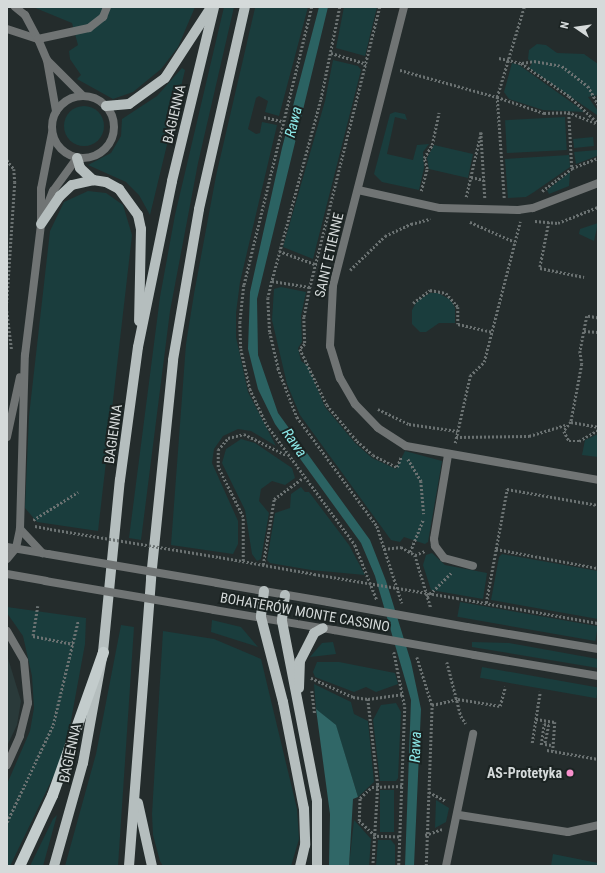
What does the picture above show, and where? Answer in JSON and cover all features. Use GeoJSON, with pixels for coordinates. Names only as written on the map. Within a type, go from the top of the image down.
{"type":"FeatureCollection","features":[{"type":"Feature","properties":{"kind":"highway"},"geometry":{"type":"LineString","coordinates":[[19,866],[55,788],[103,652]]}},
{"type":"Feature","properties":{"kind":"main road"},"geometry":{"type":"LineString","coordinates":[[106,106],[128,104],[165,78],[212,7]]}},
{"type":"Feature","properties":{"kind":"main road","name":"BAGIENNA"},"geometry":{"type":"LineString","coordinates":[[54,866],[83,763],[103,652],[120,480],[138,347],[172,181],[212,7]]}},
{"type":"Feature","properties":{"kind":"main road"},"geometry":{"type":"LineString","coordinates":[[129,866],[136,795],[151,578],[173,360],[201,201],[245,7]]}},
{"type":"Feature","properties":{"kind":"main road"},"geometry":{"type":"LineString","coordinates":[[77,158],[80,168],[92,180]]}},
{"type":"Feature","properties":{"kind":"main road"},"geometry":{"type":"LineString","coordinates":[[41,224],[66,191],[72,186],[92,180],[106,182],[119,189],[138,215],[141,229],[138,347]]}},
{"type":"Feature","properties":{"kind":"main road"},"geometry":{"type":"LineString","coordinates":[[264,591],[261,617],[283,702],[304,809],[306,839],[300,866]]}},
{"type":"Feature","properties":{"kind":"main road"},"geometry":{"type":"LineString","coordinates":[[285,595],[282,620],[290,669],[299,698],[317,801],[317,866]]}},
{"type":"Feature","properties":{"kind":"main road"},"geometry":{"type":"LineString","coordinates":[[299,698],[300,661],[314,633],[323,628]]}},
{"type":"Feature","properties":{"kind":"main road"},"geometry":{"type":"LineString","coordinates":[[136,795],[152,866]]}},
{"type":"Feature","properties":{"kind":"street"},"geometry":{"type":"LineString","coordinates":[[7,559],[16,548],[20,528],[25,355],[41,224],[41,189],[56,111],[47,60],[25,15],[15,7]]}},
{"type":"Feature","properties":{"kind":"street"},"geometry":{"type":"LineString","coordinates":[[7,29],[38,39],[89,28],[103,17],[107,7]]}},
{"type":"Feature","properties":{"kind":"street","name":"SAINT ETIENNE"},"geometry":{"type":"LineString","coordinates":[[404,7],[333,286],[329,315],[330,346],[340,378],[355,404],[378,428],[406,446],[451,452]]}},
{"type":"Feature","properties":{"kind":"street"},"geometry":{"type":"LineString","coordinates":[[47,60],[82,95],[99,100],[106,106],[114,129],[108,145],[95,156],[77,158],[61,149],[52,133]]}},
{"type":"Feature","properties":{"kind":"street"},"geometry":{"type":"LineString","coordinates":[[56,111],[66,100],[82,95]]}},
{"type":"Feature","properties":{"kind":"street"},"geometry":{"type":"LineString","coordinates":[[41,224],[53,191],[77,158]]}},
{"type":"Feature","properties":{"kind":"street"},"geometry":{"type":"LineString","coordinates":[[358,190],[440,208],[518,210],[533,208],[598,183]]}},
{"type":"Feature","properties":{"kind":"street"},"geometry":{"type":"LineString","coordinates":[[7,437],[25,355]]}},
{"type":"Feature","properties":{"kind":"street"},"geometry":{"type":"LineString","coordinates":[[473,566],[444,558],[434,540],[451,452],[598,480]]}},
{"type":"Feature","properties":{"kind":"street"},"geometry":{"type":"LineString","coordinates":[[20,528],[45,554]]}},
{"type":"Feature","properties":{"kind":"street","name":"BOHATERÓW MONTE CASSINO"},"geometry":{"type":"LineString","coordinates":[[7,547],[598,649]]}},
{"type":"Feature","properties":{"kind":"street","name":"BOHATERÓW MONTE CASSINO"},"geometry":{"type":"LineString","coordinates":[[7,574],[45,582],[282,620],[598,676]]}},
{"type":"Feature","properties":{"kind":"street"},"geometry":{"type":"LineString","coordinates":[[7,630],[24,661],[28,703],[20,736],[7,765]]}},
{"type":"Feature","properties":{"kind":"street"},"geometry":{"type":"LineString","coordinates":[[446,866],[459,815],[473,734]]}},
{"type":"Feature","properties":{"kind":"street"},"geometry":{"type":"LineString","coordinates":[[459,815],[568,832],[598,825]]}},
{"type":"Feature","properties":{"kind":"path"},"geometry":{"type":"LineString","coordinates":[[243,561],[242,517],[218,467],[218,450],[228,438],[244,434],[287,455],[267,425],[250,389],[243,360],[240,322],[244,285],[282,121],[312,7]]}},
{"type":"Feature","properties":{"kind":"path"},"geometry":{"type":"LineString","coordinates":[[504,201],[497,97],[524,7]]}},
{"type":"Feature","properties":{"kind":"path"},"geometry":{"type":"LineString","coordinates":[[331,54],[366,64]]}},
{"type":"Feature","properties":{"kind":"path"},"geometry":{"type":"LineString","coordinates":[[499,58],[521,63],[534,61],[562,66],[588,86],[598,104]]}},
{"type":"Feature","properties":{"kind":"path"},"geometry":{"type":"LineString","coordinates":[[398,76],[401,63]]}},
{"type":"Feature","properties":{"kind":"path"},"geometry":{"type":"LineString","coordinates":[[521,63],[569,96],[598,123]]}},
{"type":"Feature","properties":{"kind":"path"},"geometry":{"type":"LineString","coordinates":[[400,70],[497,97],[544,113],[569,112],[598,123]]}},
{"type":"Feature","properties":{"kind":"path"},"geometry":{"type":"LineString","coordinates":[[569,112],[572,168]]}},
{"type":"Feature","properties":{"kind":"path"},"geometry":{"type":"LineString","coordinates":[[421,194],[427,169],[424,158],[432,144],[439,113]]}},
{"type":"Feature","properties":{"kind":"path"},"geometry":{"type":"LineString","coordinates":[[264,117],[282,121]]}},
{"type":"Feature","properties":{"kind":"path"},"geometry":{"type":"LineString","coordinates":[[466,199],[481,132],[485,200]]}},
{"type":"Feature","properties":{"kind":"path"},"geometry":{"type":"LineString","coordinates":[[536,195],[572,168],[598,158]]}},
{"type":"Feature","properties":{"kind":"path"},"geometry":{"type":"LineString","coordinates":[[7,160],[14,169],[15,182],[7,302]]}},
{"type":"Feature","properties":{"kind":"path"},"geometry":{"type":"LineString","coordinates":[[470,177],[484,180]]}},
{"type":"Feature","properties":{"kind":"path"},"geometry":{"type":"LineString","coordinates":[[416,192],[428,195]]}},
{"type":"Feature","properties":{"kind":"path"},"geometry":{"type":"LineString","coordinates":[[458,199],[472,200]]}},
{"type":"Feature","properties":{"kind":"path"},"geometry":{"type":"LineString","coordinates":[[478,200],[492,201]]}},
{"type":"Feature","properties":{"kind":"path"},"geometry":{"type":"LineString","coordinates":[[498,201],[510,200]]}},
{"type":"Feature","properties":{"kind":"path"},"geometry":{"type":"LineString","coordinates":[[513,220],[558,223],[598,207]]}},
{"type":"Feature","properties":{"kind":"path"},"geometry":{"type":"LineString","coordinates":[[348,268],[346,276],[385,236],[411,224],[438,217],[423,214]]}},
{"type":"Feature","properties":{"kind":"path"},"geometry":{"type":"LineString","coordinates":[[461,220],[483,221]]}},
{"type":"Feature","properties":{"kind":"path"},"geometry":{"type":"LineString","coordinates":[[451,452],[458,431],[470,376],[484,362],[493,332],[520,220]]}},
{"type":"Feature","properties":{"kind":"path"},"geometry":{"type":"LineString","coordinates":[[469,221],[515,242]]}},
{"type":"Feature","properties":{"kind":"path"},"geometry":{"type":"LineString","coordinates":[[549,222],[540,268],[584,277]]}},
{"type":"Feature","properties":{"kind":"path"},"geometry":{"type":"LineString","coordinates":[[279,251],[315,264]]}},
{"type":"Feature","properties":{"kind":"path"},"geometry":{"type":"LineString","coordinates":[[272,281],[310,287]]}},
{"type":"Feature","properties":{"kind":"path"},"geometry":{"type":"LineString","coordinates":[[413,303],[430,290],[442,292],[453,298],[458,308],[458,324],[493,332]]}},
{"type":"Feature","properties":{"kind":"path"},"geometry":{"type":"LineString","coordinates":[[7,311],[12,350]]}},
{"type":"Feature","properties":{"kind":"path"},"geometry":{"type":"LineString","coordinates":[[571,422],[582,364],[580,351],[587,316],[598,318]]}},
{"type":"Feature","properties":{"kind":"path"},"geometry":{"type":"LineString","coordinates":[[584,331],[598,332]]}},
{"type":"Feature","properties":{"kind":"path"},"geometry":{"type":"LineString","coordinates":[[378,417],[373,407],[408,424],[458,431]]}},
{"type":"Feature","properties":{"kind":"path"},"geometry":{"type":"LineString","coordinates":[[456,437],[529,436],[566,425],[571,422],[598,427]]}},
{"type":"Feature","properties":{"kind":"path"},"geometry":{"type":"LineString","coordinates":[[566,425],[565,437],[575,442],[598,430]]}},
{"type":"Feature","properties":{"kind":"path"},"geometry":{"type":"LineString","coordinates":[[403,452],[421,481],[425,506],[420,531],[410,552]]}},
{"type":"Feature","properties":{"kind":"path"},"geometry":{"type":"LineString","coordinates":[[263,565],[274,500],[303,478]]}},
{"type":"Feature","properties":{"kind":"path"},"geometry":{"type":"LineString","coordinates":[[486,603],[507,489],[598,505]]}},
{"type":"Feature","properties":{"kind":"path"},"geometry":{"type":"LineString","coordinates":[[33,519],[78,492]]}},
{"type":"Feature","properties":{"kind":"path"},"geometry":{"type":"LineString","coordinates":[[30,526],[243,561],[598,623]]}},
{"type":"Feature","properties":{"kind":"path"},"geometry":{"type":"LineString","coordinates":[[384,549],[401,546]]}},
{"type":"Feature","properties":{"kind":"path"},"geometry":{"type":"LineString","coordinates":[[496,549],[598,568]]}},
{"type":"Feature","properties":{"kind":"path"},"geometry":{"type":"LineString","coordinates":[[427,597],[460,563]]}},
{"type":"Feature","properties":{"kind":"path"},"geometry":{"type":"LineString","coordinates":[[38,606],[34,636],[73,644]]}},
{"type":"Feature","properties":{"kind":"path"},"geometry":{"type":"LineString","coordinates":[[7,822],[52,725],[78,621]]}},
{"type":"Feature","properties":{"kind":"path"},"geometry":{"type":"LineString","coordinates":[[311,678],[353,696],[368,699],[404,694]]}},
{"type":"Feature","properties":{"kind":"path"},"geometry":{"type":"LineString","coordinates":[[426,866],[425,835],[429,792],[432,705],[458,700],[500,706],[505,687]]}},
{"type":"Feature","properties":{"kind":"path"},"geometry":{"type":"LineString","coordinates":[[532,743],[540,692]]}},
{"type":"Feature","properties":{"kind":"path"},"geometry":{"type":"LineString","coordinates":[[368,699],[378,785],[373,866]]}},
{"type":"Feature","properties":{"kind":"path"},"geometry":{"type":"LineString","coordinates":[[536,718],[555,722],[551,745],[553,752]]}},
{"type":"Feature","properties":{"kind":"path"},"geometry":{"type":"LineString","coordinates":[[540,745],[544,724],[549,725],[545,744],[551,745]]}},
{"type":"Feature","properties":{"kind":"path"},"geometry":{"type":"LineString","coordinates":[[547,750],[598,759]]}},
{"type":"Feature","properties":{"kind":"path"},"geometry":{"type":"LineString","coordinates":[[399,837],[375,836],[359,820],[360,798],[378,785],[402,786]]}},
{"type":"Feature","properties":{"kind":"path"},"geometry":{"type":"LineString","coordinates":[[429,792],[442,799]]}},
{"type":"Feature","properties":{"kind":"path"},"geometry":{"type":"LineString","coordinates":[[425,835],[441,830]]}},
{"type":"Feature","properties":{"kind":"shaded area"},"geometry":{"type":"Polygon","coordinates":[[[33,7],[195,7],[178,47],[161,69],[133,92],[113,99],[77,79],[81,75],[70,59],[69,51],[78,45],[72,23],[33,7]]]}},
{"type":"Feature","properties":{"kind":"shaded area"},"geometry":{"type":"Polygon","coordinates":[[[224,7],[234,7],[198,163],[170,311],[141,540],[129,538],[160,297],[175,215],[224,7]]]}},
{"type":"Feature","properties":{"kind":"shaded area"},"geometry":{"type":"Polygon","coordinates":[[[308,7],[279,116],[265,112],[268,101],[259,96],[256,98],[248,129],[256,134],[260,133],[262,122],[277,125],[240,282],[236,313],[236,337],[248,392],[276,446],[251,431],[238,429],[223,436],[214,449],[212,463],[238,521],[238,544],[233,554],[171,545],[186,344],[216,176],[255,8],[308,7]]]}},
{"type":"Feature","properties":{"kind":"shaded area"},"geometry":{"type":"Polygon","coordinates":[[[344,7],[377,7],[365,56],[336,48],[344,7]]]}},
{"type":"Feature","properties":{"kind":"shaded area"},"geometry":{"type":"Polygon","coordinates":[[[537,44],[546,45],[557,53],[584,54],[598,64],[598,95],[588,97],[598,111],[597,115],[529,68],[532,63],[528,59],[529,50],[537,44]]]}},
{"type":"Feature","properties":{"kind":"shaded area"},"geometry":{"type":"Polygon","coordinates":[[[333,60],[358,66],[361,70],[313,259],[283,247],[325,101],[333,60]]]}},
{"type":"Feature","properties":{"kind":"shaded area"},"geometry":{"type":"Polygon","coordinates":[[[512,63],[519,65],[585,112],[543,110],[509,99],[504,92],[512,63]]]}},
{"type":"Feature","properties":{"kind":"shaded area"},"geometry":{"type":"Polygon","coordinates":[[[182,68],[185,70],[150,215],[139,195],[126,182],[88,165],[111,153],[121,136],[122,119],[157,96],[182,68]]]}},
{"type":"Feature","properties":{"kind":"shaded area"},"geometry":{"type":"Polygon","coordinates":[[[84,106],[92,108],[98,112],[102,118],[104,126],[102,134],[98,140],[92,144],[84,146],[76,144],[70,140],[66,134],[64,126],[66,118],[70,112],[76,108],[84,106]]]}},
{"type":"Feature","properties":{"kind":"shaded area"},"geometry":{"type":"Polygon","coordinates":[[[395,112],[405,114],[407,120],[395,117],[387,154],[413,160],[417,145],[429,144],[423,152],[424,168],[419,190],[382,182],[374,174],[390,114],[395,112]]]}},
{"type":"Feature","properties":{"kind":"shaded area"},"geometry":{"type":"Polygon","coordinates":[[[565,117],[567,150],[507,153],[505,120],[565,117]]]}},
{"type":"Feature","properties":{"kind":"shaded area"},"geometry":{"type":"Polygon","coordinates":[[[598,129],[597,156],[576,164],[574,152],[597,150],[598,129]]]}},
{"type":"Feature","properties":{"kind":"shaded area"},"geometry":{"type":"Polygon","coordinates":[[[593,137],[594,146],[574,148],[573,139],[593,137]]]}},
{"type":"Feature","properties":{"kind":"shaded area"},"geometry":{"type":"Polygon","coordinates":[[[434,145],[473,154],[468,178],[429,169],[427,158],[434,145]]]}},
{"type":"Feature","properties":{"kind":"shaded area"},"geometry":{"type":"Polygon","coordinates":[[[569,155],[570,167],[526,197],[508,198],[505,159],[569,155]]]}},
{"type":"Feature","properties":{"kind":"shaded area"},"geometry":{"type":"Polygon","coordinates":[[[570,172],[569,186],[549,194],[547,190],[570,172]]]}},
{"type":"Feature","properties":{"kind":"shaded area"},"geometry":{"type":"Polygon","coordinates":[[[88,191],[106,193],[123,205],[132,235],[98,531],[37,522],[25,508],[29,416],[50,231],[64,202],[88,191]]]}},
{"type":"Feature","properties":{"kind":"shaded area"},"geometry":{"type":"Polygon","coordinates":[[[598,223],[594,241],[579,234],[580,229],[598,223]]]}},
{"type":"Feature","properties":{"kind":"shaded area"},"geometry":{"type":"Polygon","coordinates":[[[281,287],[306,292],[301,316],[302,342],[298,348],[301,361],[308,366],[325,407],[355,443],[372,458],[396,469],[405,451],[442,461],[428,542],[425,544],[404,537],[400,542],[391,540],[300,415],[287,384],[272,320],[274,289],[281,287]]]}},
{"type":"Feature","properties":{"kind":"shaded area"},"geometry":{"type":"Polygon","coordinates":[[[430,293],[438,293],[451,300],[455,308],[455,323],[439,323],[426,332],[420,332],[412,324],[412,310],[417,301],[430,293]]]}},
{"type":"Feature","properties":{"kind":"shaded area"},"geometry":{"type":"Polygon","coordinates":[[[598,434],[598,457],[582,455],[585,440],[598,434]]]}},
{"type":"Feature","properties":{"kind":"shaded area"},"geometry":{"type":"Polygon","coordinates":[[[241,439],[255,443],[292,468],[295,478],[285,485],[272,481],[261,489],[259,501],[269,513],[261,559],[257,561],[252,554],[245,510],[222,463],[226,449],[241,439]]]}},
{"type":"Feature","properties":{"kind":"shaded area"},"geometry":{"type":"Polygon","coordinates":[[[301,487],[305,492],[309,492],[349,545],[365,575],[311,570],[270,563],[267,560],[275,513],[290,508],[291,494],[301,487]]]}},
{"type":"Feature","properties":{"kind":"shaded area"},"geometry":{"type":"Polygon","coordinates":[[[432,553],[445,565],[487,573],[483,599],[431,590],[423,565],[426,555],[432,553]]]}},
{"type":"Feature","properties":{"kind":"shaded area"},"geometry":{"type":"Polygon","coordinates":[[[502,554],[598,571],[598,619],[491,600],[499,557],[502,554]]]}},
{"type":"Feature","properties":{"kind":"shaded area"},"geometry":{"type":"Polygon","coordinates":[[[460,602],[598,626],[595,641],[457,617],[460,602]]]}},
{"type":"Feature","properties":{"kind":"shaded area"},"geometry":{"type":"Polygon","coordinates":[[[7,607],[86,618],[85,644],[67,742],[55,773],[10,866],[7,866],[7,784],[30,731],[34,708],[32,676],[23,636],[7,613],[7,607]]]}},
{"type":"Feature","properties":{"kind":"shaded area"},"geometry":{"type":"Polygon","coordinates":[[[212,620],[241,627],[258,647],[211,632],[212,620]]]}},
{"type":"Feature","properties":{"kind":"shaded area"},"geometry":{"type":"Polygon","coordinates":[[[121,625],[134,627],[118,866],[65,866],[96,754],[121,625]]]}},
{"type":"Feature","properties":{"kind":"shaded area"},"geometry":{"type":"Polygon","coordinates":[[[163,631],[214,639],[261,659],[297,809],[299,839],[291,866],[163,866],[160,861],[153,835],[152,814],[163,631]]]}},
{"type":"Feature","properties":{"kind":"shaded area"},"geometry":{"type":"Polygon","coordinates":[[[333,642],[336,654],[310,657],[322,643],[333,642]]]}},
{"type":"Feature","properties":{"kind":"shaded area"},"geometry":{"type":"Polygon","coordinates":[[[472,642],[509,643],[598,659],[598,668],[472,647],[472,642]]]}},
{"type":"Feature","properties":{"kind":"shaded area"},"geometry":{"type":"Polygon","coordinates":[[[7,655],[21,701],[17,725],[7,746],[7,655]]]}},
{"type":"Feature","properties":{"kind":"shaded area"},"geometry":{"type":"Polygon","coordinates":[[[317,662],[339,662],[395,673],[398,684],[376,692],[366,687],[354,692],[315,677],[313,672],[317,662]]]}},
{"type":"Feature","properties":{"kind":"shaded area"},"geometry":{"type":"Polygon","coordinates":[[[482,667],[598,687],[596,698],[480,678],[482,667]]]}},
{"type":"Feature","properties":{"kind":"shaded area"},"geometry":{"type":"Polygon","coordinates":[[[314,684],[351,702],[354,714],[368,721],[374,782],[358,797],[336,726],[316,709],[314,684]]]}},
{"type":"Feature","properties":{"kind":"shaded area"},"geometry":{"type":"Polygon","coordinates":[[[396,703],[401,712],[398,778],[396,781],[380,781],[373,720],[381,705],[396,703]]]}},
{"type":"Feature","properties":{"kind":"shaded area"},"geometry":{"type":"Polygon","coordinates":[[[316,709],[336,725],[358,797],[353,799],[349,866],[329,866],[330,814],[316,709]]]}},
{"type":"Feature","properties":{"kind":"shaded area"},"geometry":{"type":"Polygon","coordinates":[[[380,790],[394,790],[394,832],[380,832],[380,790]]]}},
{"type":"Feature","properties":{"kind":"shaded area"},"geometry":{"type":"Polygon","coordinates":[[[436,800],[449,808],[446,822],[435,828],[436,800]]]}},
{"type":"Feature","properties":{"kind":"shaded area"},"geometry":{"type":"Polygon","coordinates":[[[57,815],[43,866],[30,866],[53,819],[57,815]]]}},
{"type":"Feature","properties":{"kind":"shaded area"},"geometry":{"type":"Polygon","coordinates":[[[354,820],[371,839],[369,866],[349,866],[354,820]]]}},
{"type":"Feature","properties":{"kind":"shaded area"},"geometry":{"type":"Polygon","coordinates":[[[378,840],[391,840],[395,845],[395,866],[376,866],[378,840]]]}},
{"type":"Feature","properties":{"kind":"shaded area"},"geometry":{"type":"Polygon","coordinates":[[[553,854],[598,863],[598,866],[551,866],[553,854]]]}},
{"type":"Feature","properties":{"kind":"water","name":"Rawa"},"geometry":{"type":"Polygon","coordinates":[[[319,7],[328,7],[257,299],[258,355],[278,413],[370,540],[386,581],[411,662],[421,709],[414,866],[405,866],[411,700],[375,576],[361,543],[275,424],[258,389],[248,349],[250,292],[282,148],[319,7]]]}},
{"type":"Feature","properties":{"kind":"place","name":"AS-Protetyka"},"geometry":{"type":"Point","coordinates":[570,773]}}]}
